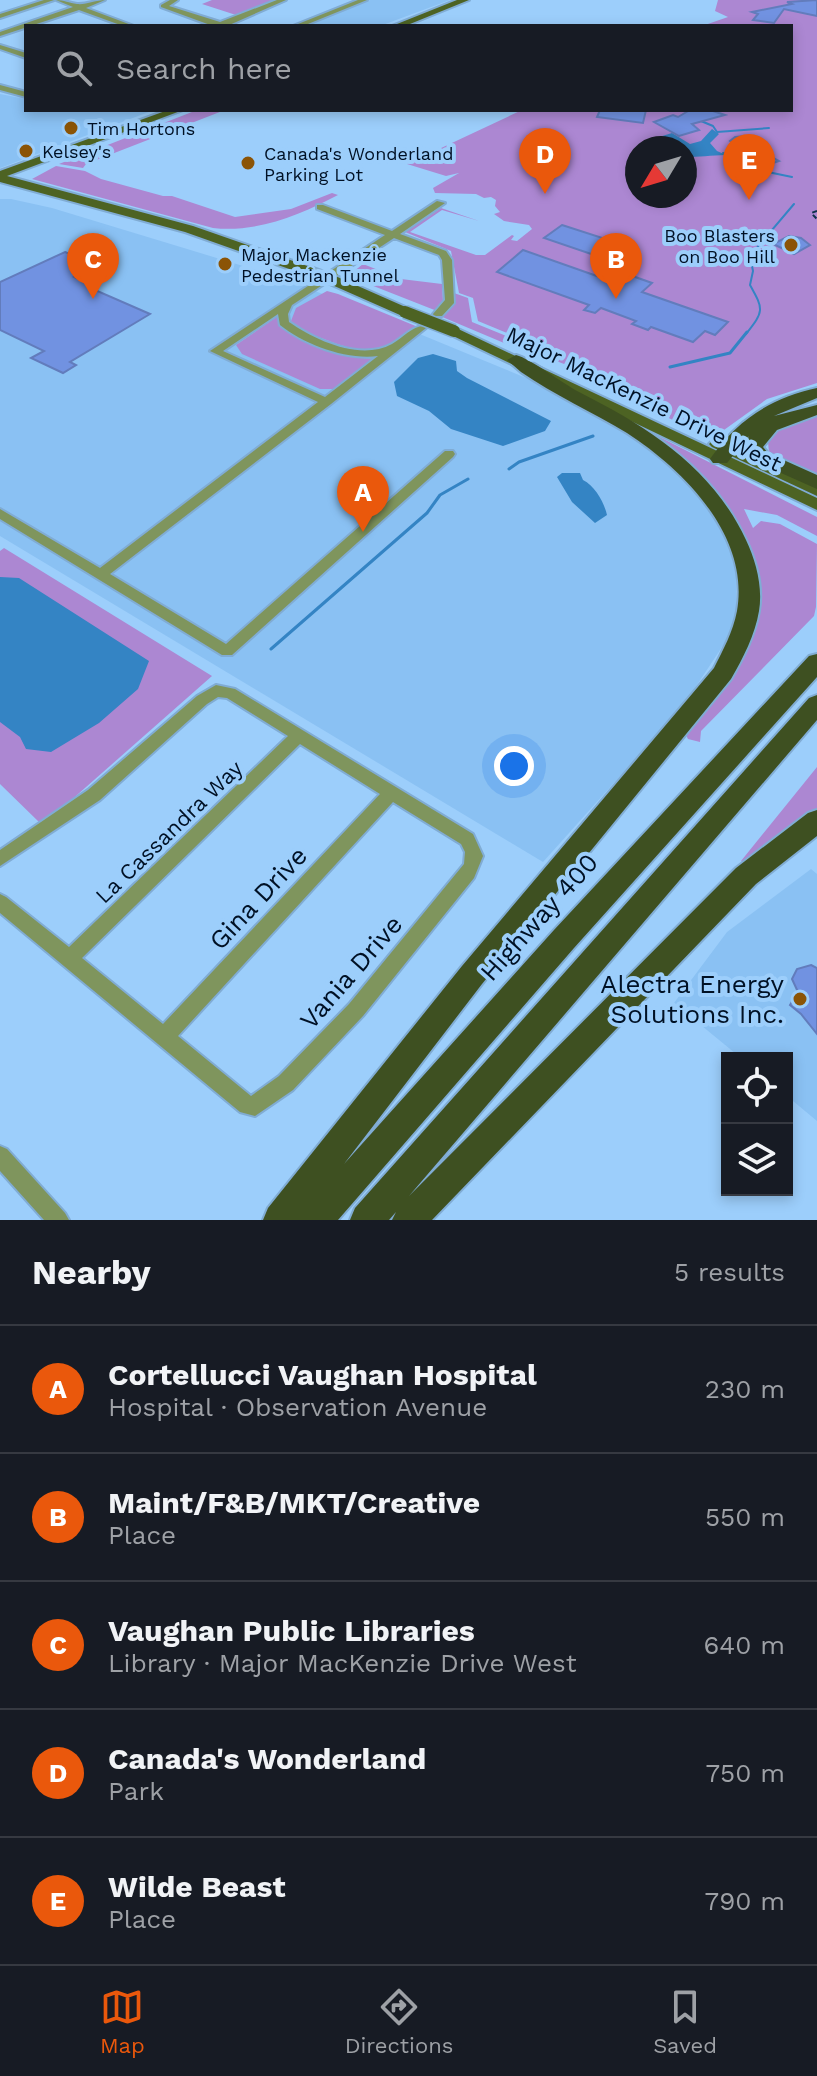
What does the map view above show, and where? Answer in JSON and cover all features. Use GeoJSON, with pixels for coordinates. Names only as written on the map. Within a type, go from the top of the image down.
{"type":"FeatureCollection","features":[{"type":"Feature","properties":{"kind":"highway"},"geometry":{"type":"LineString","coordinates":[[280,1220],[472,975],[723,673],[745,627],[748,580],[740,551],[721,513],[695,478],[664,450],[614,418],[530,372],[516,360]]}},
{"type":"Feature","properties":{"kind":"highway"},"geometry":{"type":"LineString","coordinates":[[723,454],[765,412],[790,399],[817,393]]}},
{"type":"Feature","properties":{"kind":"highway"},"geometry":{"type":"LineString","coordinates":[[817,410],[798,413],[772,425],[753,448],[761,457],[817,483]]}},
{"type":"Feature","properties":{"kind":"highway","name":"Highway 400"},"geometry":{"type":"LineString","coordinates":[[316,1220],[564,939],[817,662]]}},
{"type":"Feature","properties":{"kind":"highway"},"geometry":{"type":"LineString","coordinates":[[367,1220],[817,704]]}},
{"type":"Feature","properties":{"kind":"highway"},"geometry":{"type":"LineString","coordinates":[[409,1220],[746,876],[817,821]]}},
{"type":"Feature","properties":{"kind":"main road"},"geometry":{"type":"LineString","coordinates":[[402,24],[465,0]]}},
{"type":"Feature","properties":{"kind":"main road"},"geometry":{"type":"LineString","coordinates":[[1,180],[173,112]]}},
{"type":"Feature","properties":{"kind":"main road","name":"Major MacKenzie Drive West"},"geometry":{"type":"LineString","coordinates":[[1,180],[323,280],[361,298],[376,300],[454,331],[723,454],[817,491]]}},
{"type":"Feature","properties":{"kind":"main road","name":"Major MacKenzie Drive West"},"geometry":{"type":"LineString","coordinates":[[454,331],[478,337],[560,370],[817,505]]}},
{"type":"Feature","properties":{"kind":"street"},"geometry":{"type":"LineString","coordinates":[[0,16],[51,0]]}},
{"type":"Feature","properties":{"kind":"street"},"geometry":{"type":"LineString","coordinates":[[59,0],[124,24]]}},
{"type":"Feature","properties":{"kind":"street"},"geometry":{"type":"LineString","coordinates":[[39,24],[102,0]]}},
{"type":"Feature","properties":{"kind":"street"},"geometry":{"type":"LineString","coordinates":[[175,0],[163,6],[214,24]]}},
{"type":"Feature","properties":{"kind":"street"},"geometry":{"type":"LineString","coordinates":[[225,24],[283,0]]}},
{"type":"Feature","properties":{"kind":"street"},"geometry":{"type":"LineString","coordinates":[[302,24],[364,0]]}},
{"type":"Feature","properties":{"kind":"street"},"geometry":{"type":"LineString","coordinates":[[0,34],[24,28]]}},
{"type":"Feature","properties":{"kind":"street"},"geometry":{"type":"LineString","coordinates":[[0,47],[24,55]]}},
{"type":"Feature","properties":{"kind":"street"},"geometry":{"type":"LineString","coordinates":[[0,87],[24,94]]}},
{"type":"Feature","properties":{"kind":"street"},"geometry":{"type":"LineString","coordinates":[[327,402],[215,351],[440,203]]}},
{"type":"Feature","properties":{"kind":"street"},"geometry":{"type":"LineString","coordinates":[[320,207],[436,249],[447,260],[450,301],[438,314]]}},
{"type":"Feature","properties":{"kind":"street"},"geometry":{"type":"LineString","coordinates":[[288,301],[283,314],[284,323],[293,331],[345,352],[377,354],[394,349]]}},
{"type":"Feature","properties":{"kind":"street"},"geometry":{"type":"LineString","coordinates":[[101,574],[421,328]]}},
{"type":"Feature","properties":{"kind":"street"},"geometry":{"type":"LineString","coordinates":[[0,513],[227,651],[449,454]]}},
{"type":"Feature","properties":{"kind":"street"},"geometry":{"type":"LineString","coordinates":[[0,859],[94,795],[216,691],[230,693],[391,793]]}},
{"type":"Feature","properties":{"kind":"street","name":"La Cassandra Way"},"geometry":{"type":"LineString","coordinates":[[69,959],[299,735]]}},
{"type":"Feature","properties":{"kind":"street","name":"Vania Drive"},"geometry":{"type":"LineString","coordinates":[[164,1037],[247,1105],[255,1106],[286,1083],[356,1010],[475,862],[475,852],[467,839],[391,793]]}},
{"type":"Feature","properties":{"kind":"street","name":"Gina Drive"},"geometry":{"type":"LineString","coordinates":[[164,1037],[391,793]]}},
{"type":"Feature","properties":{"kind":"street"},"geometry":{"type":"LineString","coordinates":[[0,902],[164,1037]]}},
{"type":"Feature","properties":{"kind":"street"},"geometry":{"type":"LineString","coordinates":[[0,1156],[58,1220]]}},
{"type":"Feature","properties":{"kind":"shaded area"},"geometry":{"type":"Polygon","coordinates":[[[212,0],[277,0],[236,15],[202,4],[212,0]]]}},
{"type":"Feature","properties":{"kind":"shaded area"},"geometry":{"type":"Polygon","coordinates":[[[370,0],[450,0],[385,24],[310,24],[370,0]]]}},
{"type":"Feature","properties":{"kind":"shaded area"},"geometry":{"type":"Polygon","coordinates":[[[718,0],[817,0],[817,383],[767,399],[717,435],[687,427],[600,384],[579,370],[532,352],[531,343],[478,321],[473,298],[459,293],[451,251],[405,232],[441,208],[479,221],[442,210],[410,232],[476,255],[485,255],[512,235],[511,240],[517,241],[532,229],[529,225],[504,221],[494,214],[500,212],[495,206],[496,200],[491,197],[435,193],[433,188],[459,173],[446,176],[407,164],[518,112],[793,112],[793,24],[708,24],[728,17],[715,11],[718,0]]]}},
{"type":"Feature","properties":{"kind":"shaded area"},"geometry":{"type":"Polygon","coordinates":[[[0,94],[24,99],[24,112],[149,112],[0,168],[0,94]]]}},
{"type":"Feature","properties":{"kind":"shaded area"},"geometry":{"type":"Polygon","coordinates":[[[192,112],[220,112],[86,164],[83,168],[59,164],[192,112]]]}},
{"type":"Feature","properties":{"kind":"shaded area"},"geometry":{"type":"Polygon","coordinates":[[[712,129],[719,134],[710,143],[726,155],[697,157],[697,142],[712,129]]]}},
{"type":"Feature","properties":{"kind":"shaded area"},"geometry":{"type":"Polygon","coordinates":[[[56,166],[85,171],[101,179],[172,196],[235,217],[291,209],[332,193],[338,195],[278,221],[246,228],[213,228],[32,179],[56,166]]]}},
{"type":"Feature","properties":{"kind":"shaded area"},"geometry":{"type":"Polygon","coordinates":[[[0,199],[52,208],[286,279],[548,387],[674,465],[724,527],[736,574],[736,620],[683,706],[543,862],[0,536],[0,199]]]}},
{"type":"Feature","properties":{"kind":"shaded area"},"geometry":{"type":"Polygon","coordinates":[[[363,264],[401,279],[442,284],[443,301],[437,311],[348,276],[363,264]]]}},
{"type":"Feature","properties":{"kind":"shaded area"},"geometry":{"type":"Polygon","coordinates":[[[327,291],[418,327],[394,343],[363,350],[310,334],[294,325],[291,321],[296,308],[327,291]]]}},
{"type":"Feature","properties":{"kind":"shaded area"},"geometry":{"type":"Polygon","coordinates":[[[454,293],[468,298],[472,322],[526,344],[528,353],[440,316],[453,302],[454,293]]]}},
{"type":"Feature","properties":{"kind":"shaded area"},"geometry":{"type":"Polygon","coordinates":[[[278,316],[283,326],[306,343],[338,354],[380,358],[340,389],[320,389],[242,354],[236,345],[278,316]]]}},
{"type":"Feature","properties":{"kind":"shaded area"},"geometry":{"type":"Polygon","coordinates":[[[433,354],[456,361],[457,371],[467,378],[551,421],[545,431],[503,446],[451,429],[429,411],[397,396],[394,382],[418,358],[433,354]]]}},
{"type":"Feature","properties":{"kind":"shaded area"},"geometry":{"type":"Polygon","coordinates":[[[817,414],[817,476],[769,452],[768,442],[782,427],[817,414]]]}},
{"type":"Feature","properties":{"kind":"shaded area"},"geometry":{"type":"Polygon","coordinates":[[[630,422],[817,517],[817,536],[777,515],[744,509],[753,528],[761,521],[780,524],[817,544],[816,607],[814,616],[701,731],[700,742],[688,739],[685,733],[734,671],[755,567],[750,545],[731,511],[712,486],[686,460],[630,422]]]}},
{"type":"Feature","properties":{"kind":"shaded area"},"geometry":{"type":"Polygon","coordinates":[[[562,473],[580,473],[598,495],[607,515],[595,523],[572,502],[557,477],[562,473]]]}},
{"type":"Feature","properties":{"kind":"shaded area"},"geometry":{"type":"Polygon","coordinates":[[[4,548],[212,676],[60,810],[40,823],[0,784],[0,551],[4,548]]]}},
{"type":"Feature","properties":{"kind":"shaded area"},"geometry":{"type":"Polygon","coordinates":[[[0,577],[19,578],[149,661],[138,689],[99,723],[51,752],[26,749],[20,737],[0,722],[0,577]]]}},
{"type":"Feature","properties":{"kind":"shaded area"},"geometry":{"type":"Polygon","coordinates":[[[817,767],[817,810],[783,830],[746,864],[741,861],[817,767]]]}},
{"type":"Feature","properties":{"kind":"shaded area"},"geometry":{"type":"Polygon","coordinates":[[[811,869],[817,874],[817,1121],[793,1101],[793,1052],[734,1052],[674,1003],[727,932],[811,869]]]}},
{"type":"Feature","properties":{"kind":"building"},"geometry":{"type":"Polygon","coordinates":[[[817,0],[817,16],[784,9],[774,23],[753,20],[758,14],[752,12],[792,4],[787,2],[817,0]]]}},
{"type":"Feature","properties":{"kind":"building"},"geometry":{"type":"Polygon","coordinates":[[[599,112],[646,112],[643,123],[597,117],[599,112]]]}},
{"type":"Feature","properties":{"kind":"building"},"geometry":{"type":"Polygon","coordinates":[[[716,112],[725,115],[692,124],[699,130],[679,136],[654,122],[673,115],[716,112]]]}},
{"type":"Feature","properties":{"kind":"building"},"geometry":{"type":"Polygon","coordinates":[[[748,136],[762,142],[755,148],[779,161],[767,165],[730,141],[735,137],[748,136]]]}},
{"type":"Feature","properties":{"kind":"building"},"geometry":{"type":"Polygon","coordinates":[[[562,225],[615,242],[597,256],[544,238],[562,225]]]}},
{"type":"Feature","properties":{"kind":"building","name":"Boo Blasters on Boo Hill"},"geometry":{"type":"Polygon","coordinates":[[[789,236],[801,238],[810,245],[794,254],[773,244],[789,236]]]}},
{"type":"Feature","properties":{"kind":"building"},"geometry":{"type":"Polygon","coordinates":[[[523,250],[611,281],[621,272],[652,283],[642,292],[728,322],[715,335],[705,331],[693,342],[651,327],[648,330],[632,324],[636,321],[601,308],[595,313],[584,310],[589,305],[497,272],[523,250]]]}},
{"type":"Feature","properties":{"kind":"building"},"geometry":{"type":"Polygon","coordinates":[[[65,252],[87,261],[74,268],[83,272],[74,277],[92,285],[88,287],[150,314],[70,362],[76,365],[63,373],[31,358],[44,351],[0,330],[0,282],[65,252]]]}},
{"type":"Feature","properties":{"kind":"building"},"geometry":{"type":"Polygon","coordinates":[[[811,965],[817,968],[817,1034],[790,1005],[798,992],[792,979],[797,969],[811,965]]]}},
{"type":"Feature","properties":{"kind":"waterway"},"geometry":{"type":"LineString","coordinates":[[701,121],[713,126],[717,132],[769,128]]}},
{"type":"Feature","properties":{"kind":"waterway"},"geometry":{"type":"LineString","coordinates":[[723,153],[743,157],[763,171],[792,177]]}},
{"type":"Feature","properties":{"kind":"waterway"},"geometry":{"type":"LineString","coordinates":[[746,334],[760,310],[750,285],[753,271],[750,256],[794,204]]}},
{"type":"Feature","properties":{"kind":"waterway"},"geometry":{"type":"LineString","coordinates":[[670,367],[730,353],[747,332]]}},
{"type":"Feature","properties":{"kind":"waterway"},"geometry":{"type":"LineString","coordinates":[[509,469],[519,462],[593,436]]}},
{"type":"Feature","properties":{"kind":"waterway"},"geometry":{"type":"LineString","coordinates":[[271,649],[427,513],[440,495],[468,479]]}},
{"type":"Feature","properties":{"kind":"ferry route"},"geometry":{"type":"LineString","coordinates":[[817,211],[811,213],[817,219]]}},
{"type":"Feature","properties":{"kind":"place","name":"Tim Hortons"},"geometry":{"type":"Point","coordinates":[71,128]}},
{"type":"Feature","properties":{"kind":"place","name":"Kelsey's"},"geometry":{"type":"Point","coordinates":[26,151]}},
{"type":"Feature","properties":{"kind":"place","name":"Canada's Wonderland Parking Lot"},"geometry":{"type":"Point","coordinates":[248,163]}},
{"type":"Feature","properties":{"kind":"place","name":"Canada's Wonderland"},"geometry":{"type":"Point","coordinates":[545,194]}},
{"type":"Feature","properties":{"kind":"place","name":"Wilde Beast"},"geometry":{"type":"Point","coordinates":[749,200]}},
{"type":"Feature","properties":{"kind":"place","name":"Boo Blasters on Boo Hill"},"geometry":{"type":"Point","coordinates":[791,245]}},
{"type":"Feature","properties":{"kind":"place","name":"Major Mackenzie Pedestrian Tunnel"},"geometry":{"type":"Point","coordinates":[225,264]}},
{"type":"Feature","properties":{"kind":"place","name":"Vaughan Public Libraries"},"geometry":{"type":"Point","coordinates":[93,299]}},
{"type":"Feature","properties":{"kind":"place","name":"Maint/F&B/MKT/Creative"},"geometry":{"type":"Point","coordinates":[616,299]}},
{"type":"Feature","properties":{"kind":"place","name":"Cortellucci Vaughan Hospital"},"geometry":{"type":"Point","coordinates":[363,532]}},
{"type":"Feature","properties":{"kind":"place","name":"Alectra Energy Solutions Inc."},"geometry":{"type":"Point","coordinates":[800,999]}}]}
